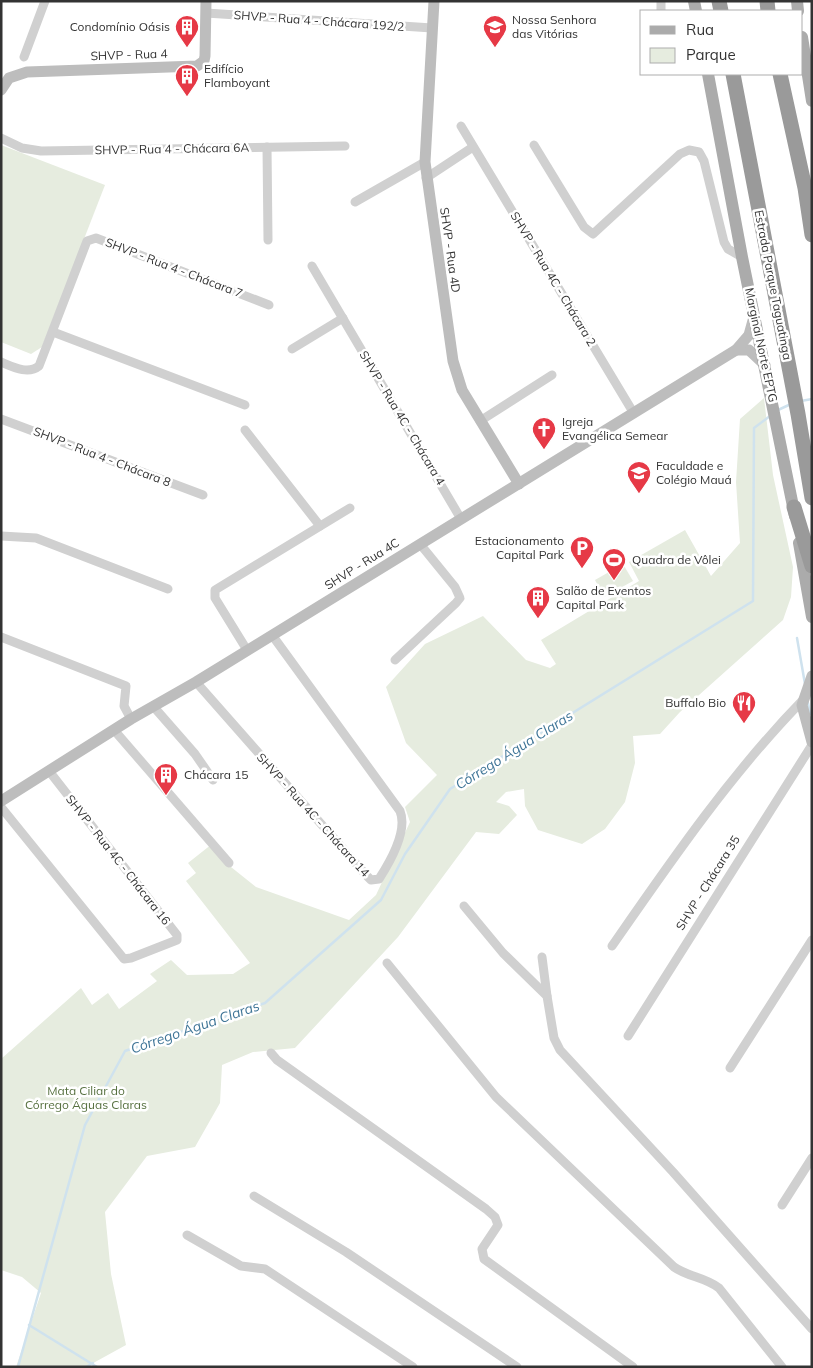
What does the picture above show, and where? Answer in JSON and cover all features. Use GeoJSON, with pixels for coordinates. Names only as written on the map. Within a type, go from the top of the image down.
{"type":"FeatureCollection","features":[{"type":"Feature","properties":{"kind":"highway","name":"Estrada Parque Taguatinga"},"geometry":{"type":"LineString","coordinates":[[732,75],[798,414],[812,498]]}},
{"type":"Feature","properties":{"kind":"highway"},"geometry":{"type":"LineString","coordinates":[[780,75],[805,188],[812,235]]}},
{"type":"Feature","properties":{"kind":"highway"},"geometry":{"type":"LineString","coordinates":[[805,188],[812,206]]}},
{"type":"Feature","properties":{"kind":"highway"},"geometry":{"type":"LineString","coordinates":[[794,508],[812,566]]}},
{"type":"Feature","properties":{"kind":"main road"},"geometry":{"type":"LineString","coordinates":[[803,40],[808,58],[812,101]]}},
{"type":"Feature","properties":{"kind":"main road","name":"Marginal Norte EPTG"},"geometry":{"type":"LineString","coordinates":[[708,75],[742,257],[794,508],[812,617]]}},
{"type":"Feature","properties":{"kind":"street"},"geometry":{"type":"LineString","coordinates":[[24,57],[46,1]]}},
{"type":"Feature","properties":{"kind":"street","name":"SHVP - Rua 4D"},"geometry":{"type":"LineString","coordinates":[[434,1],[425,162],[455,372],[462,390],[519,484]]}},
{"type":"Feature","properties":{"kind":"street","name":"SHVP - Rua 4 - Chácara 192/2"},"geometry":{"type":"LineString","coordinates":[[206,7],[432,28]]}},
{"type":"Feature","properties":{"kind":"street","name":"SHVP - Rua 4"},"geometry":{"type":"LineString","coordinates":[[1,90],[9,78],[27,72],[197,66],[204,61],[206,56],[206,7]]}},
{"type":"Feature","properties":{"kind":"street","name":"SHVP - Rua 4C - Chácara 2"},"geometry":{"type":"LineString","coordinates":[[461,126],[633,412]]}},
{"type":"Feature","properties":{"kind":"street","name":"SHVP - Rua 4 - Chácara 6A"},"geometry":{"type":"LineString","coordinates":[[1,138],[31,151],[201,150],[345,146]]}},
{"type":"Feature","properties":{"kind":"street"},"geometry":{"type":"LineString","coordinates":[[534,145],[584,228],[593,234],[680,154],[689,150],[699,152],[704,161],[724,242],[728,249],[742,257]]}},
{"type":"Feature","properties":{"kind":"street"},"geometry":{"type":"LineString","coordinates":[[267,147],[268,240]]}},
{"type":"Feature","properties":{"kind":"street"},"geometry":{"type":"LineString","coordinates":[[426,178],[473,147]]}},
{"type":"Feature","properties":{"kind":"street"},"geometry":{"type":"LineString","coordinates":[[355,202],[425,162]]}},
{"type":"Feature","properties":{"kind":"street","name":"SHVP - Rua 4 - Chácara 7"},"geometry":{"type":"LineString","coordinates":[[1,362],[24,370],[36,369],[43,360],[90,238],[96,238],[269,304]]}},
{"type":"Feature","properties":{"kind":"street","name":"SHVP - Rua 4C - Chácara 4"},"geometry":{"type":"LineString","coordinates":[[312,266],[462,519]]}},
{"type":"Feature","properties":{"kind":"street","name":"SHVP - Rua 4C"},"geometry":{"type":"LineString","coordinates":[[1,801],[131,719],[196,682],[736,350],[749,335],[754,315]]}},
{"type":"Feature","properties":{"kind":"street"},"geometry":{"type":"LineString","coordinates":[[292,349],[343,318]]}},
{"type":"Feature","properties":{"kind":"street"},"geometry":{"type":"LineString","coordinates":[[53,332],[245,405]]}},
{"type":"Feature","properties":{"kind":"street"},"geometry":{"type":"LineString","coordinates":[[736,350],[752,352],[766,366]]}},
{"type":"Feature","properties":{"kind":"street"},"geometry":{"type":"LineString","coordinates":[[480,421],[552,375]]}},
{"type":"Feature","properties":{"kind":"street","name":"SHVP - Rua 4 - Chácara 8"},"geometry":{"type":"LineString","coordinates":[[1,419],[203,495]]}},
{"type":"Feature","properties":{"kind":"street"},"geometry":{"type":"LineString","coordinates":[[245,430],[320,526]]}},
{"type":"Feature","properties":{"kind":"street"},"geometry":{"type":"LineString","coordinates":[[247,650],[215,598],[216,590],[350,508]]}},
{"type":"Feature","properties":{"kind":"street"},"geometry":{"type":"LineString","coordinates":[[1,536],[36,538],[168,589]]}},
{"type":"Feature","properties":{"kind":"street"},"geometry":{"type":"LineString","coordinates":[[395,660],[460,598],[459,592],[420,544]]}},
{"type":"Feature","properties":{"kind":"street","name":"SHVP - Rua 4C - Chácara 14"},"geometry":{"type":"LineString","coordinates":[[196,682],[367,876],[371,880],[379,879],[386,869],[403,827],[400,811],[272,635]]}},
{"type":"Feature","properties":{"kind":"street"},"geometry":{"type":"LineString","coordinates":[[1,637],[126,686],[124,706],[131,719]]}},
{"type":"Feature","properties":{"kind":"street"},"geometry":{"type":"LineString","coordinates":[[612,946],[677,852],[707,813],[744,766],[802,701],[812,676]]}},
{"type":"Feature","properties":{"kind":"street"},"geometry":{"type":"LineString","coordinates":[[802,701],[812,744]]}},
{"type":"Feature","properties":{"kind":"street"},"geometry":{"type":"LineString","coordinates":[[153,706],[195,754],[213,780]]}},
{"type":"Feature","properties":{"kind":"street"},"geometry":{"type":"LineString","coordinates":[[114,730],[229,863]]}},
{"type":"Feature","properties":{"kind":"street","name":"SHVP - Chácara 35"},"geometry":{"type":"LineString","coordinates":[[628,1036],[812,744]]}},
{"type":"Feature","properties":{"kind":"street","name":"SHVP - Rua 4C - Chácara 16"},"geometry":{"type":"LineString","coordinates":[[1,807],[124,958],[129,959],[177,940],[176,934],[49,772]]}},
{"type":"Feature","properties":{"kind":"street"},"geometry":{"type":"LineString","coordinates":[[464,906],[503,952],[547,996]]}},
{"type":"Feature","properties":{"kind":"street"},"geometry":{"type":"LineString","coordinates":[[730,1068],[812,940]]}},
{"type":"Feature","properties":{"kind":"street"},"geometry":{"type":"LineString","coordinates":[[542,957],[554,1038],[560,1050],[673,1172],[812,1329]]}},
{"type":"Feature","properties":{"kind":"street"},"geometry":{"type":"LineString","coordinates":[[387,963],[496,1097],[674,1267],[683,1273],[706,1280],[719,1288],[782,1367]]}},
{"type":"Feature","properties":{"kind":"street"},"geometry":{"type":"LineString","coordinates":[[271,1053],[277,1060],[492,1214],[497,1220],[498,1225],[482,1249],[484,1259],[633,1367]]}},
{"type":"Feature","properties":{"kind":"street"},"geometry":{"type":"LineString","coordinates":[[782,1205],[812,1158]]}},
{"type":"Feature","properties":{"kind":"street"},"geometry":{"type":"LineString","coordinates":[[254,1196],[346,1252],[518,1367]]}},
{"type":"Feature","properties":{"kind":"street"},"geometry":{"type":"LineString","coordinates":[[186,1234],[242,1266],[265,1269],[413,1367]]}},
{"type":"Feature","properties":{"kind":"green space"},"geometry":{"type":"Polygon","coordinates":[[[1,145],[105,185],[42,347],[31,354],[1,342],[1,145]]]}},
{"type":"Feature","properties":{"kind":"green space","name":"Mata Ciliar do Córrego Águas Claras"},"geometry":{"type":"Polygon","coordinates":[[[764,398],[773,475],[793,567],[791,597],[783,620],[680,712],[660,734],[633,736],[635,763],[625,802],[605,829],[582,844],[538,830],[525,806],[524,789],[506,792],[496,802],[509,806],[517,815],[499,834],[476,832],[398,937],[295,1048],[253,1052],[222,1065],[220,1103],[195,1147],[147,1156],[105,1212],[111,1274],[126,1345],[86,1367],[16,1367],[41,1293],[22,1277],[1,1270],[1,1059],[81,988],[92,1005],[108,993],[119,1009],[157,981],[150,974],[171,960],[187,975],[233,974],[250,963],[186,881],[196,873],[188,863],[212,844],[226,863],[256,887],[349,920],[376,895],[410,822],[405,807],[437,775],[406,743],[386,687],[425,644],[483,616],[526,660],[550,668],[556,664],[541,640],[639,581],[629,562],[685,530],[711,576],[740,543],[736,482],[740,419],[764,398]]]}},
{"type":"Feature","properties":{"kind":"green space","name":"Quadra de Vôlei"},"geometry":{"type":"Polygon","coordinates":[[[623,564],[633,581],[604,597],[595,580],[623,564]]]}},
{"type":"Feature","properties":{"kind":"waterway","name":"Córrego Água Claras"},"geometry":{"type":"LineString","coordinates":[[801,401],[812,399]]}},
{"type":"Feature","properties":{"kind":"waterway","name":"Córrego Água Claras"},"geometry":{"type":"LineString","coordinates":[[778,410],[791,404]]}},
{"type":"Feature","properties":{"kind":"waterway","name":"Córrego Água Claras"},"geometry":{"type":"LineString","coordinates":[[18,1367],[85,1125],[125,1051],[265,1003],[381,900],[405,854],[450,789],[753,601],[754,428],[770,416]]}},
{"type":"Feature","properties":{"kind":"waterway"},"geometry":{"type":"LineString","coordinates":[[797,638],[805,684]]}},
{"type":"Feature","properties":{"kind":"waterway"},"geometry":{"type":"LineString","coordinates":[[808,703],[810,714]]}},
{"type":"Feature","properties":{"kind":"waterway"},"geometry":{"type":"LineString","coordinates":[[29,1325],[97,1367]]}},
{"type":"Feature","properties":{"kind":"waterway"},"geometry":{"type":"LineString","coordinates":[[86,1367],[93,1363]]}},
{"type":"Feature","properties":{"kind":"place","name":"Condomínio Oásis"},"geometry":{"type":"Point","coordinates":[187,48]}},
{"type":"Feature","properties":{"kind":"place","name":"Nossa Senhora das Vitórias"},"geometry":{"type":"Point","coordinates":[495,48]}},
{"type":"Feature","properties":{"kind":"place","name":"Edifício Flamboyant"},"geometry":{"type":"Point","coordinates":[187,97]}},
{"type":"Feature","properties":{"kind":"place","name":"Igreja Evangélica Semear"},"geometry":{"type":"Point","coordinates":[544,450]}},
{"type":"Feature","properties":{"kind":"place","name":"Faculdade e Colégio Mauá"},"geometry":{"type":"Point","coordinates":[639,494]}},
{"type":"Feature","properties":{"kind":"place","name":"Estacionamento Capital Park"},"geometry":{"type":"Point","coordinates":[582,569]}},
{"type":"Feature","properties":{"kind":"place","name":"Quadra de Vôlei"},"geometry":{"type":"Point","coordinates":[614,581]}},
{"type":"Feature","properties":{"kind":"place","name":"Salão de Eventos Capital Park"},"geometry":{"type":"Point","coordinates":[538,619]}},
{"type":"Feature","properties":{"kind":"place","name":"Buffalo Bio"},"geometry":{"type":"Point","coordinates":[744,724]}},
{"type":"Feature","properties":{"kind":"place","name":"Chácara 15"},"geometry":{"type":"Point","coordinates":[166,796]}}]}
